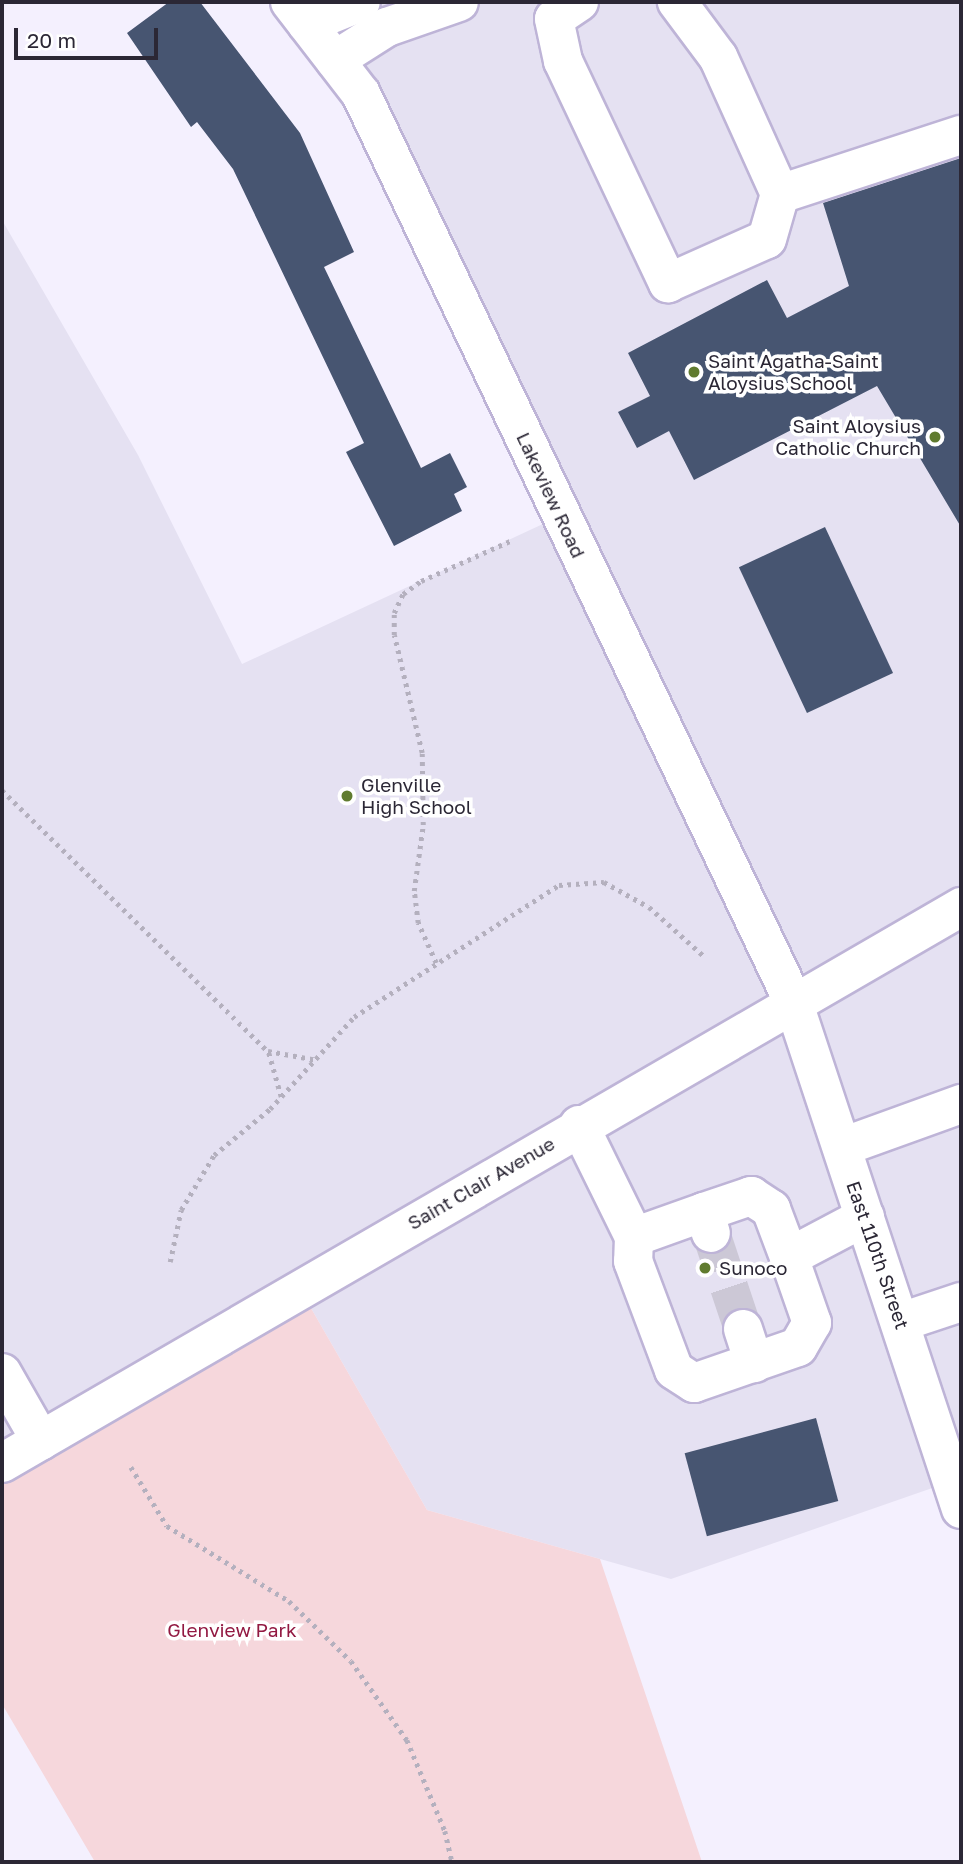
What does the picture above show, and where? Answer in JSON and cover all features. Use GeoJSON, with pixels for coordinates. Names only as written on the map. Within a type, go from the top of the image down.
{"type":"FeatureCollection","features":[{"type":"Feature","properties":{"kind":"street"},"geometry":{"type":"LineString","coordinates":[[299,13],[360,2]]}},
{"type":"Feature","properties":{"kind":"street"},"geometry":{"type":"LineString","coordinates":[[335,60],[387,27],[458,2]]}},
{"type":"Feature","properties":{"kind":"street"},"geometry":{"type":"LineString","coordinates":[[579,2],[554,19],[563,61],[668,283],[767,239],[780,194],[718,57],[677,2]]}},
{"type":"Feature","properties":{"kind":"street","name":"Lakeview Road"},"geometry":{"type":"LineString","coordinates":[[299,13],[361,94],[793,1001]]}},
{"type":"Feature","properties":{"kind":"street"},"geometry":{"type":"LineString","coordinates":[[780,194],[961,135]]}},
{"type":"Feature","properties":{"kind":"street","name":"Saint Clair Avenue"},"geometry":{"type":"LineString","coordinates":[[2,1463],[793,1001],[961,909]]}},
{"type":"Feature","properties":{"kind":"street","name":"East 110th Street"},"geometry":{"type":"LineString","coordinates":[[793,1001],[961,1509]]}},
{"type":"Feature","properties":{"kind":"street"},"geometry":{"type":"LineString","coordinates":[[842,1147],[961,1104]]}},
{"type":"Feature","properties":{"kind":"street"},"geometry":{"type":"LineString","coordinates":[[579,1125],[634,1237],[633,1261],[674,1370],[694,1383],[748,1346],[798,1347],[812,1323],[771,1209],[751,1196],[707,1222],[634,1237]]}},
{"type":"Feature","properties":{"kind":"street"},"geometry":{"type":"LineString","coordinates":[[789,1257],[865,1217]]}},
{"type":"Feature","properties":{"kind":"street"},"geometry":{"type":"LineString","coordinates":[[901,1322],[961,1302]]}},
{"type":"Feature","properties":{"kind":"street"},"geometry":{"type":"LineString","coordinates":[[2,1373],[41,1441]]}},
{"type":"Feature","properties":{"kind":"path"},"geometry":{"type":"LineString","coordinates":[[436,962],[418,923],[414,891],[423,825],[422,753],[394,635],[394,612],[403,594],[421,581],[510,541]]}},
{"type":"Feature","properties":{"kind":"path"},"geometry":{"type":"LineString","coordinates":[[2,790],[268,1051],[281,1098]]}},
{"type":"Feature","properties":{"kind":"path"},"geometry":{"type":"LineString","coordinates":[[170,1262],[181,1210],[214,1154],[281,1098],[354,1017],[559,885],[604,882],[649,907],[705,957]]}},
{"type":"Feature","properties":{"kind":"path"},"geometry":{"type":"LineString","coordinates":[[268,1051],[317,1060]]}},
{"type":"Feature","properties":{"kind":"path"},"geometry":{"type":"LineString","coordinates":[[131,1467],[167,1526],[289,1601],[351,1661],[407,1740],[445,1831],[452,1862]]}},
{"type":"Feature","properties":{"kind":"shaded area"},"geometry":{"type":"Polygon","coordinates":[[[371,2],[961,2],[961,1478],[671,1579],[427,1510],[300,1289],[2,1463],[2,220],[138,455],[242,664],[560,516],[307,24],[371,2]]]}},
{"type":"Feature","properties":{"kind":"green space","name":"Glenview Park"},"geometry":{"type":"Polygon","coordinates":[[[300,1289],[427,1510],[600,1559],[702,1862],[95,1862],[2,1704],[2,1463],[300,1289]]]}},
{"type":"Feature","properties":{"kind":"building"},"geometry":{"type":"Polygon","coordinates":[[[169,2],[200,2],[300,133],[354,252],[324,267],[421,468],[450,453],[467,487],[454,494],[462,511],[394,546],[346,452],[364,443],[233,169],[197,122],[191,127],[127,33],[169,2]]]}},
{"type":"Feature","properties":{"kind":"building"},"geometry":{"type":"Polygon","coordinates":[[[961,158],[961,527],[877,386],[694,480],[669,431],[637,448],[618,412],[650,396],[628,353],[767,280],[787,318],[849,286],[823,203],[961,158]]]}},
{"type":"Feature","properties":{"kind":"building"},"geometry":{"type":"Polygon","coordinates":[[[825,527],[893,673],[807,713],[739,567],[825,527]]]}},
{"type":"Feature","properties":{"kind":"building"},"geometry":{"type":"Polygon","coordinates":[[[816,1418],[838,1501],[707,1536],[685,1453],[816,1418]]]}},
{"type":"Feature","properties":{"kind":"tunnel"},"geometry":{"type":"LineString","coordinates":[[711,1233],[743,1329]]}},
{"type":"Feature","properties":{"kind":"place","name":"Saint Agatha-Saint Aloysius School"},"geometry":{"type":"Point","coordinates":[694,372]}},
{"type":"Feature","properties":{"kind":"place","name":"Saint Aloysius Catholic Church"},"geometry":{"type":"Point","coordinates":[935,437]}},
{"type":"Feature","properties":{"kind":"place","name":"Glenville High School"},"geometry":{"type":"Point","coordinates":[347,796]}},
{"type":"Feature","properties":{"kind":"place","name":"Sunoco"},"geometry":{"type":"Point","coordinates":[705,1268]}}]}
